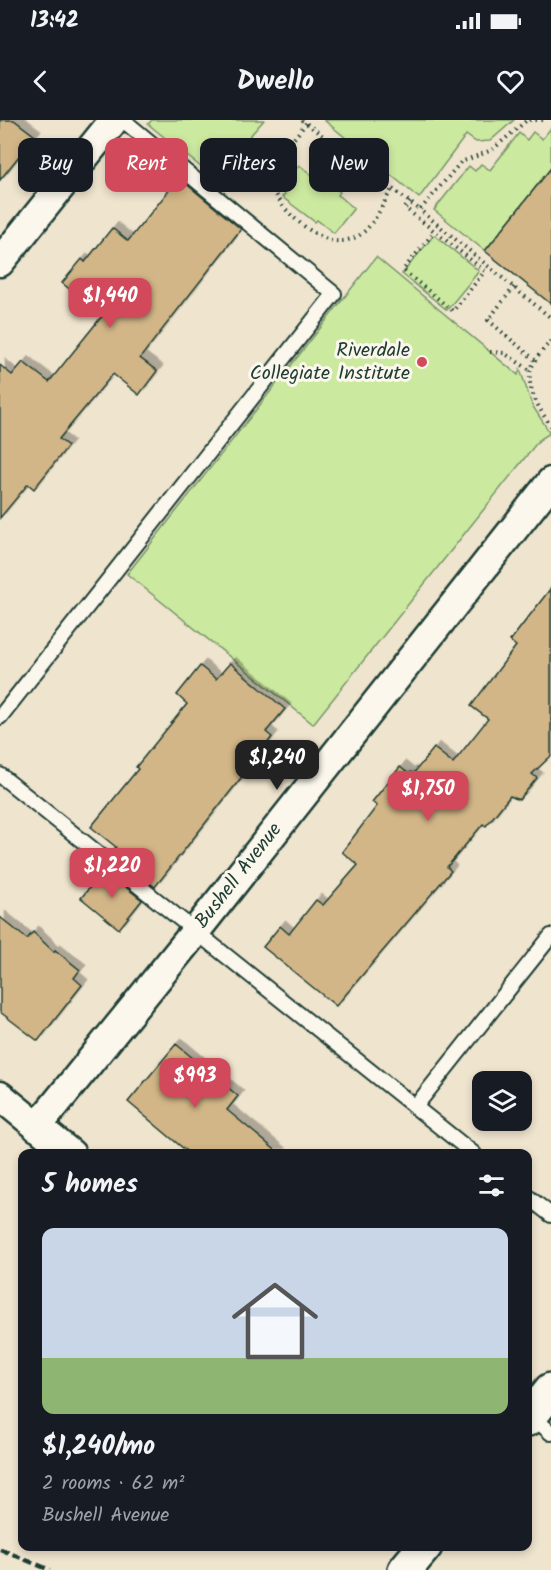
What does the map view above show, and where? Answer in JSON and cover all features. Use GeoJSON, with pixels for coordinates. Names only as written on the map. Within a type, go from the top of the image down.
{"type":"FeatureCollection","features":[{"type":"Feature","properties":{"kind":"street"},"geometry":{"type":"LineString","coordinates":[[0,262],[114,120]]}},
{"type":"Feature","properties":{"kind":"street","name":"Bushell Avenue"},"geometry":{"type":"LineString","coordinates":[[37,1126],[195,932],[551,482]]}},
{"type":"Feature","properties":{"kind":"street"},"geometry":{"type":"LineString","coordinates":[[0,1096],[65,1149]]}},
{"type":"Feature","properties":{"kind":"street"},"geometry":{"type":"LineString","coordinates":[[537,1422],[551,1390]]}},
{"type":"Feature","properties":{"kind":"street"},"geometry":{"type":"LineString","coordinates":[[405,1570],[421,1551]]}},
{"type":"Feature","properties":{"kind":"lane"},"geometry":{"type":"LineString","coordinates":[[0,717],[334,294],[123,120]]}},
{"type":"Feature","properties":{"kind":"lane"},"geometry":{"type":"LineString","coordinates":[[0,775],[468,1149]]}},
{"type":"Feature","properties":{"kind":"lane"},"geometry":{"type":"LineString","coordinates":[[415,1107],[551,936]]}},
{"type":"Feature","properties":{"kind":"lane"},"geometry":{"type":"LineString","coordinates":[[532,1200],[551,1215]]}},
{"type":"Feature","properties":{"kind":"path"},"geometry":{"type":"LineString","coordinates":[[420,210],[462,162],[492,150],[527,120],[543,120]]}},
{"type":"Feature","properties":{"kind":"path"},"geometry":{"type":"LineString","coordinates":[[392,189],[369,226],[360,236],[335,241],[317,235],[292,216],[274,192],[271,176],[276,163],[304,122],[410,202],[551,318]]}},
{"type":"Feature","properties":{"kind":"path"},"geometry":{"type":"LineString","coordinates":[[410,202],[405,208],[435,231],[485,271],[453,311],[403,270],[435,231]]}},
{"type":"Feature","properties":{"kind":"path"},"geometry":{"type":"LineString","coordinates":[[514,287],[488,320],[536,361]]}},
{"type":"Feature","properties":{"kind":"path"},"geometry":{"type":"LineString","coordinates":[[551,341],[530,370],[532,390],[542,413],[551,426]]}},
{"type":"Feature","properties":{"kind":"path"},"geometry":{"type":"LineString","coordinates":[[490,352],[504,352],[530,370]]}},
{"type":"Feature","properties":{"kind":"green space"},"geometry":{"type":"Polygon","coordinates":[[[152,120],[264,120],[248,138],[200,138],[200,166],[188,157],[188,138],[165,138],[148,124],[152,120]]]}},
{"type":"Feature","properties":{"kind":"green space"},"geometry":{"type":"Polygon","coordinates":[[[324,120],[514,120],[490,141],[476,142],[466,135],[419,198],[389,173],[389,138],[346,138],[324,120]]]}},
{"type":"Feature","properties":{"kind":"green space"},"geometry":{"type":"Polygon","coordinates":[[[551,128],[551,168],[485,251],[434,210],[469,166],[475,171],[481,164],[490,170],[519,133],[527,140],[533,132],[542,139],[551,128]]]}},
{"type":"Feature","properties":{"kind":"green space"},"geometry":{"type":"Polygon","coordinates":[[[299,165],[309,173],[309,192],[340,192],[338,195],[354,208],[334,233],[282,197],[285,194],[282,192],[297,192],[297,168],[299,165]]]}},
{"type":"Feature","properties":{"kind":"green space"},"geometry":{"type":"Polygon","coordinates":[[[434,235],[479,271],[447,310],[402,274],[434,235]]]}},
{"type":"Feature","properties":{"kind":"green space","name":"Riverdale Collegiate Institute"},"geometry":{"type":"Polygon","coordinates":[[[376,257],[518,375],[520,369],[532,405],[550,433],[539,440],[313,724],[127,574],[376,257]]]}},
{"type":"Feature","properties":{"kind":"building"},"geometry":{"type":"Polygon","coordinates":[[[0,120],[14,120],[35,136],[33,138],[18,138],[18,157],[0,180],[0,120]]]}},
{"type":"Feature","properties":{"kind":"building"},"geometry":{"type":"Polygon","coordinates":[[[551,168],[551,304],[485,251],[551,168]]]}},
{"type":"Feature","properties":{"kind":"building"},"geometry":{"type":"Polygon","coordinates":[[[188,185],[241,229],[140,358],[157,371],[139,395],[113,374],[59,439],[68,446],[34,489],[28,484],[0,518],[0,365],[12,375],[23,362],[49,382],[102,316],[62,283],[82,259],[85,262],[112,228],[128,241],[168,192],[188,192],[188,185]]]}},
{"type":"Feature","properties":{"kind":"building"},"geometry":{"type":"Polygon","coordinates":[[[551,588],[551,756],[532,774],[537,778],[519,800],[510,796],[486,826],[483,824],[447,867],[451,871],[336,1006],[263,947],[280,926],[289,934],[316,900],[323,905],[358,865],[342,852],[377,806],[372,802],[400,767],[409,774],[411,772],[413,774],[434,748],[453,763],[488,719],[471,706],[516,646],[510,641],[551,588]]]}},
{"type":"Feature","properties":{"kind":"building"},"geometry":{"type":"Polygon","coordinates":[[[230,663],[285,709],[266,732],[272,737],[155,887],[111,853],[116,847],[91,827],[187,704],[177,695],[200,666],[216,679],[230,663]]]}},
{"type":"Feature","properties":{"kind":"building"},"geometry":{"type":"Polygon","coordinates":[[[104,870],[142,900],[119,929],[81,898],[104,870]]]}},
{"type":"Feature","properties":{"kind":"building"},"geometry":{"type":"Polygon","coordinates":[[[0,917],[27,939],[33,932],[54,952],[55,950],[80,970],[74,978],[82,985],[38,1041],[0,1012],[0,917]]]}},
{"type":"Feature","properties":{"kind":"building"},"geometry":{"type":"Polygon","coordinates":[[[176,1044],[238,1096],[227,1110],[274,1149],[184,1149],[128,1102],[176,1044]]]}},
{"type":"Feature","properties":{"kind":"railway"},"geometry":{"type":"LineString","coordinates":[[0,1549],[50,1570]]}},
{"type":"Feature","properties":{"kind":"place","name":"Riverdale Collegiate Institute"},"geometry":{"type":"Point","coordinates":[422,362]}}]}
